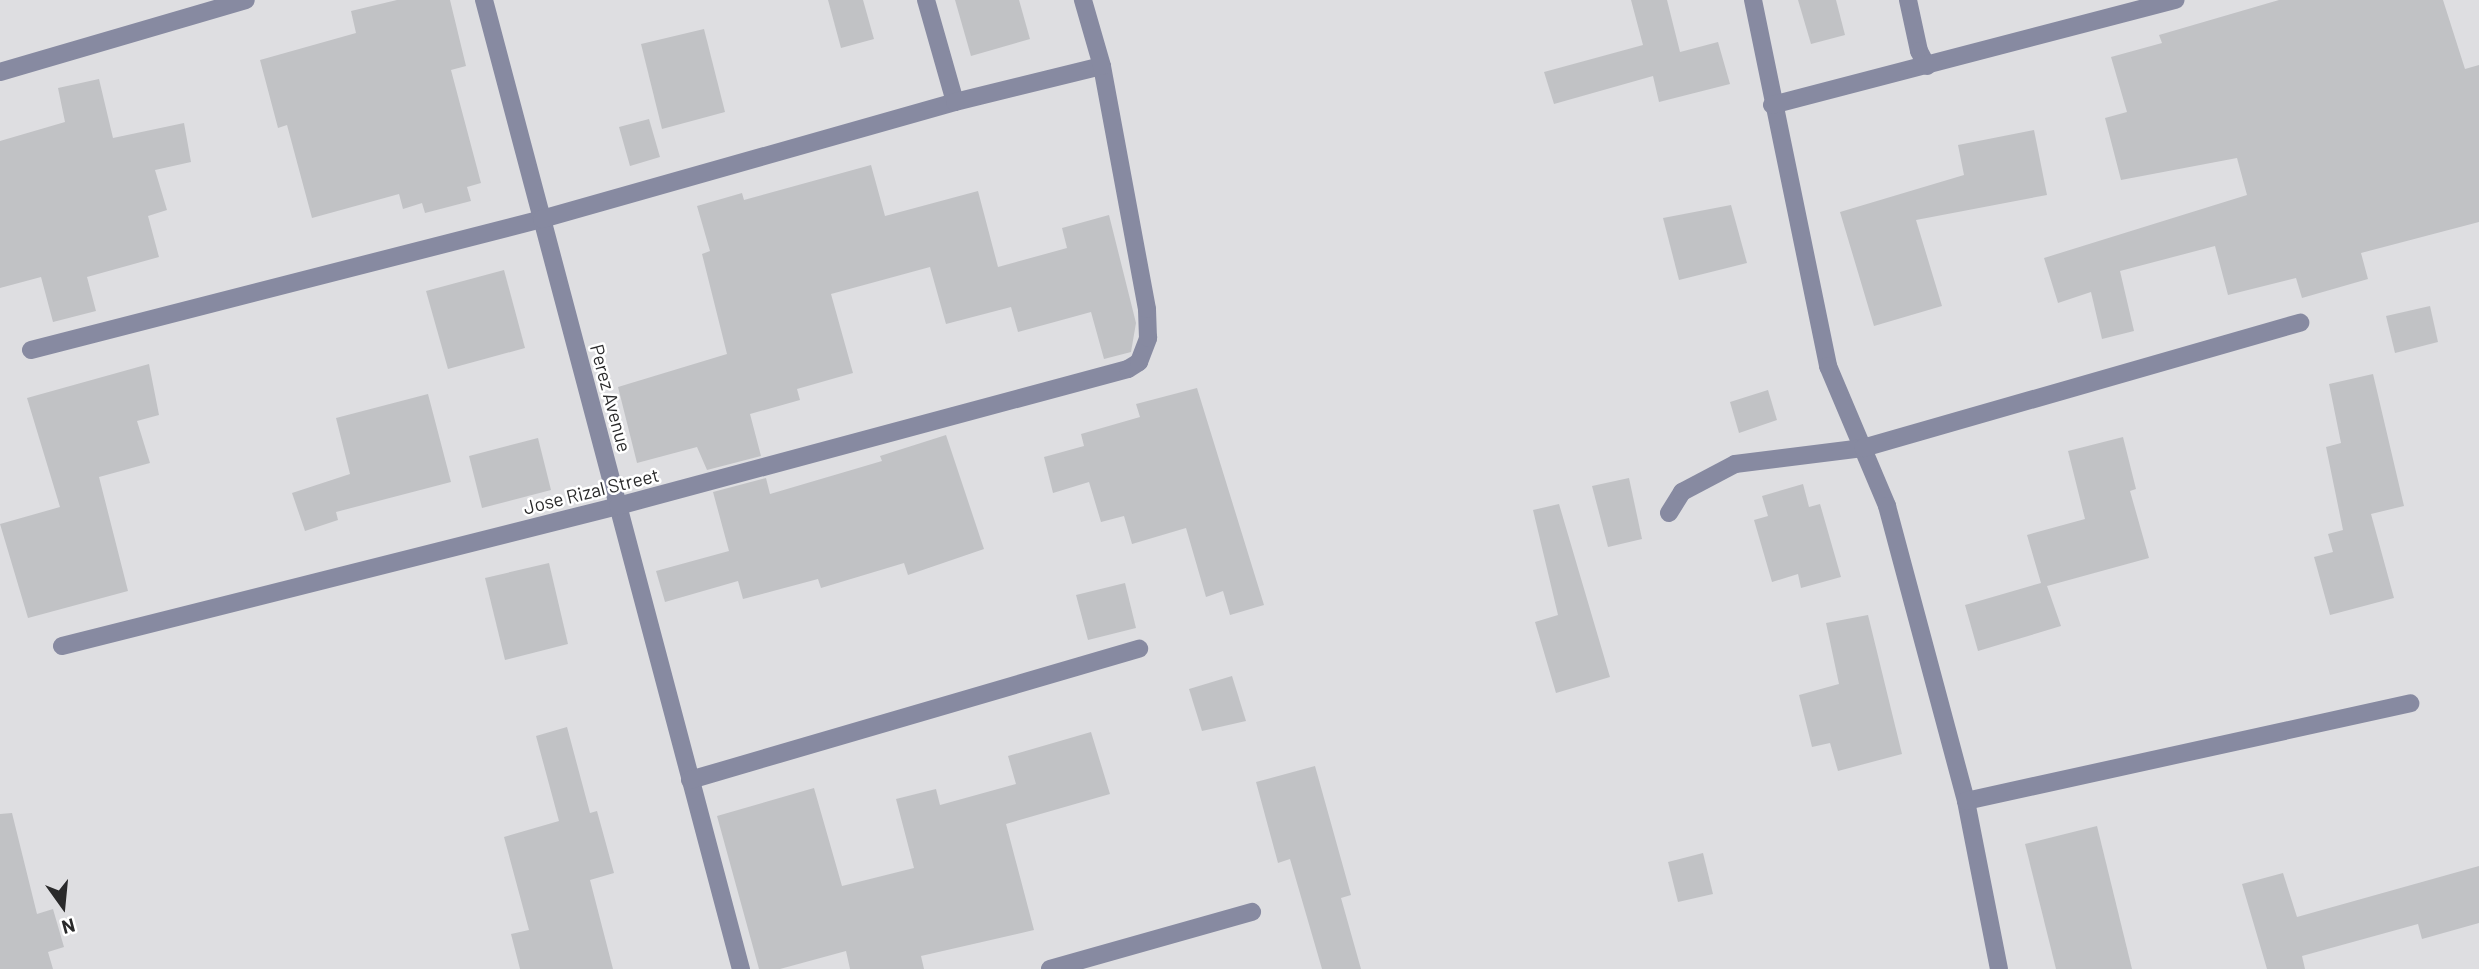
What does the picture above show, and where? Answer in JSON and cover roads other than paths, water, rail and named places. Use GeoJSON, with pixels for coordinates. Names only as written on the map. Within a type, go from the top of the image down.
{"type":"FeatureCollection","features":[{"type":"Feature","properties":{"kind":"street"},"geometry":{"type":"LineString","coordinates":[[0,72],[246,0]]}},
{"type":"Feature","properties":{"kind":"street","name":"Perez Avenue"},"geometry":{"type":"LineString","coordinates":[[484,0],[741,969]]}},
{"type":"Feature","properties":{"kind":"street"},"geometry":{"type":"LineString","coordinates":[[926,0],[955,102]]}},
{"type":"Feature","properties":{"kind":"street"},"geometry":{"type":"LineString","coordinates":[[32,350],[542,219],[955,102],[1102,66],[1083,0]]}},
{"type":"Feature","properties":{"kind":"street"},"geometry":{"type":"LineString","coordinates":[[1753,0],[1828,366],[1887,506],[1966,801],[1999,969]]}},
{"type":"Feature","properties":{"kind":"street"},"geometry":{"type":"LineString","coordinates":[[1908,0],[1919,51],[1927,66]]}},
{"type":"Feature","properties":{"kind":"street"},"geometry":{"type":"LineString","coordinates":[[1773,105],[2176,0]]}},
{"type":"Feature","properties":{"kind":"street","name":"Jose Rizal Street"},"geometry":{"type":"LineString","coordinates":[[62,646],[618,506],[1128,369],[1139,362],[1148,338],[1147,309],[1102,66]]}},
{"type":"Feature","properties":{"kind":"street"},"geometry":{"type":"LineString","coordinates":[[1669,513],[1682,492],[1735,464],[1863,448],[2300,323]]}},
{"type":"Feature","properties":{"kind":"street"},"geometry":{"type":"LineString","coordinates":[[691,780],[1139,649]]}},
{"type":"Feature","properties":{"kind":"street"},"geometry":{"type":"LineString","coordinates":[[1966,801],[2410,704]]}},
{"type":"Feature","properties":{"kind":"street"},"geometry":{"type":"LineString","coordinates":[[1050,969],[1252,912]]}}]}
